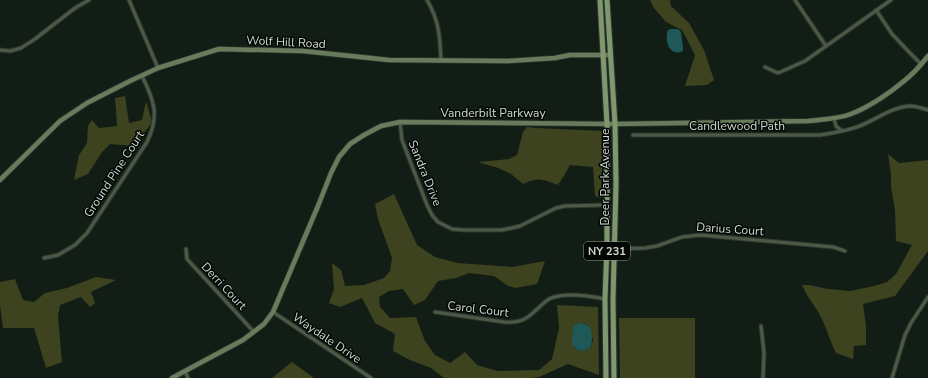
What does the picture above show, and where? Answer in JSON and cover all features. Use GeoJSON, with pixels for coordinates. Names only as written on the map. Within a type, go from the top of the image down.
{"type":"FeatureCollection","features":[{"type":"Feature","properties":{"kind":"main road","name":"Deer Park Avenue"},"geometry":{"type":"LineString","coordinates":[[600,0],[607,124],[605,299],[606,378]]}},
{"type":"Feature","properties":{"kind":"main road","name":"Deer Park Avenue"},"geometry":{"type":"LineString","coordinates":[[607,0],[615,124],[616,184],[613,300],[614,378]]}},
{"type":"Feature","properties":{"kind":"main road","name":"Wolf Hill Road"},"geometry":{"type":"LineString","coordinates":[[0,180],[60,121],[87,103],[158,68],[219,49],[303,51],[389,60],[508,61],[570,56],[610,55]]}},
{"type":"Feature","properties":{"kind":"main road","name":"Vanderbilt Parkway"},"geometry":{"type":"LineString","coordinates":[[172,378],[225,351],[243,340],[264,324],[273,312],[331,174],[340,157],[350,144],[381,126],[400,122],[615,124],[808,121],[834,118],[851,114],[865,108],[882,97],[904,81],[928,56]]}},
{"type":"Feature","properties":{"kind":"street"},"geometry":{"type":"LineString","coordinates":[[0,50],[10,51],[21,48],[75,8],[89,0]]}},
{"type":"Feature","properties":{"kind":"street"},"geometry":{"type":"LineString","coordinates":[[129,0],[158,68]]}},
{"type":"Feature","properties":{"kind":"street"},"geometry":{"type":"LineString","coordinates":[[427,0],[438,22],[441,60]]}},
{"type":"Feature","properties":{"kind":"street"},"geometry":{"type":"LineString","coordinates":[[795,0],[826,46]]}},
{"type":"Feature","properties":{"kind":"street"},"geometry":{"type":"LineString","coordinates":[[765,67],[778,73],[805,61],[891,0]]}},
{"type":"Feature","properties":{"kind":"street"},"geometry":{"type":"LineString","coordinates":[[876,10],[892,34],[921,64]]}},
{"type":"Feature","properties":{"kind":"street","name":"Ground Pine Court"},"geometry":{"type":"LineString","coordinates":[[44,258],[58,255],[75,245],[87,233],[147,142],[152,132],[154,109],[148,88],[142,76]]}},
{"type":"Feature","properties":{"kind":"street","name":"Candlewood Path"},"geometry":{"type":"LineString","coordinates":[[633,135],[820,135],[842,131],[864,124],[900,108],[910,106],[928,110]]}},
{"type":"Feature","properties":{"kind":"street"},"geometry":{"type":"LineString","coordinates":[[834,118],[836,126],[842,131]]}},
{"type":"Feature","properties":{"kind":"street","name":"Sandra Drive"},"geometry":{"type":"LineString","coordinates":[[400,122],[402,140],[427,205],[438,222],[452,229],[501,230],[520,226],[556,208],[565,206],[607,205]]}},
{"type":"Feature","properties":{"kind":"street","name":"Darius Court"},"geometry":{"type":"LineString","coordinates":[[615,249],[645,248],[657,246],[682,237],[700,235],[833,247],[845,251]]}},
{"type":"Feature","properties":{"kind":"street","name":"Derri Court"},"geometry":{"type":"LineString","coordinates":[[186,250],[187,259],[254,332]]}},
{"type":"Feature","properties":{"kind":"street","name":"Carol Court"},"geometry":{"type":"LineString","coordinates":[[436,312],[481,319],[519,322],[528,317],[548,300],[556,296],[565,295],[605,299]]}},
{"type":"Feature","properties":{"kind":"street"},"geometry":{"type":"LineString","coordinates":[[892,378],[905,335],[928,297]]}},
{"type":"Feature","properties":{"kind":"street","name":"Waydale Drive"},"geometry":{"type":"LineString","coordinates":[[273,312],[371,378]]}},
{"type":"Feature","properties":{"kind":"street"},"geometry":{"type":"LineString","coordinates":[[761,326],[764,353],[763,378]]}},
{"type":"Feature","properties":{"kind":"street"},"geometry":{"type":"LineString","coordinates":[[185,371],[188,378]]}},
{"type":"Feature","properties":{"kind":"green space"},"geometry":{"type":"Polygon","coordinates":[[[650,0],[670,0],[671,6],[689,23],[704,50],[714,80],[707,85],[685,86],[695,55],[682,30],[666,22],[654,8],[650,0]]]}},
{"type":"Feature","properties":{"kind":"green space"},"geometry":{"type":"Polygon","coordinates":[[[125,96],[129,123],[142,120],[146,101],[152,122],[135,146],[110,144],[102,152],[88,174],[74,180],[79,155],[87,143],[88,126],[92,120],[99,128],[117,126],[115,98],[125,96]]]}},
{"type":"Feature","properties":{"kind":"green space"},"geometry":{"type":"Polygon","coordinates":[[[527,127],[604,131],[601,198],[595,196],[593,167],[570,165],[558,185],[540,180],[533,180],[523,184],[511,174],[478,162],[509,159],[517,155],[523,132],[527,127]]]}},
{"type":"Feature","properties":{"kind":"green space"},"geometry":{"type":"Polygon","coordinates":[[[888,154],[899,163],[928,160],[928,251],[895,296],[863,304],[866,326],[866,345],[854,346],[853,359],[836,353],[823,321],[802,285],[850,291],[887,282],[896,274],[912,245],[896,241],[895,210],[888,154]]]}},
{"type":"Feature","properties":{"kind":"green space"},"geometry":{"type":"Polygon","coordinates":[[[394,194],[417,245],[435,257],[457,263],[512,267],[545,261],[537,284],[515,288],[508,286],[494,276],[469,273],[456,278],[438,281],[425,300],[414,305],[403,289],[389,291],[379,297],[380,307],[390,318],[416,317],[425,341],[435,355],[450,363],[465,352],[477,365],[497,371],[539,370],[552,359],[559,328],[557,305],[598,307],[599,375],[568,364],[539,377],[531,378],[444,378],[431,368],[410,360],[393,351],[395,334],[375,323],[362,298],[340,307],[329,303],[334,289],[332,263],[341,270],[345,286],[364,285],[384,278],[390,271],[392,258],[378,219],[375,204],[394,194]],[[584,323],[577,325],[574,347],[577,350],[584,351],[591,347],[593,340],[588,325],[584,323]]]}},
{"type":"Feature","properties":{"kind":"green space"},"geometry":{"type":"Polygon","coordinates":[[[96,277],[116,280],[91,292],[95,303],[90,307],[81,297],[60,305],[58,316],[62,362],[46,368],[34,328],[3,328],[0,306],[0,282],[15,279],[23,300],[34,302],[45,293],[67,288],[96,277]]]}},
{"type":"Feature","properties":{"kind":"green space"},"geometry":{"type":"Polygon","coordinates":[[[619,318],[695,318],[695,378],[620,378],[619,318]]]}},
{"type":"Feature","properties":{"kind":"green space"},"geometry":{"type":"Polygon","coordinates":[[[292,362],[314,378],[272,378],[292,362]]]}},
{"type":"Feature","properties":{"kind":"water"},"geometry":{"type":"Polygon","coordinates":[[[678,29],[681,32],[683,51],[674,52],[671,50],[667,42],[667,34],[668,30],[678,29]]]}},
{"type":"Feature","properties":{"kind":"water"},"geometry":{"type":"Polygon","coordinates":[[[584,323],[590,328],[592,335],[591,347],[584,351],[577,350],[572,344],[573,326],[584,323]]]}}]}
